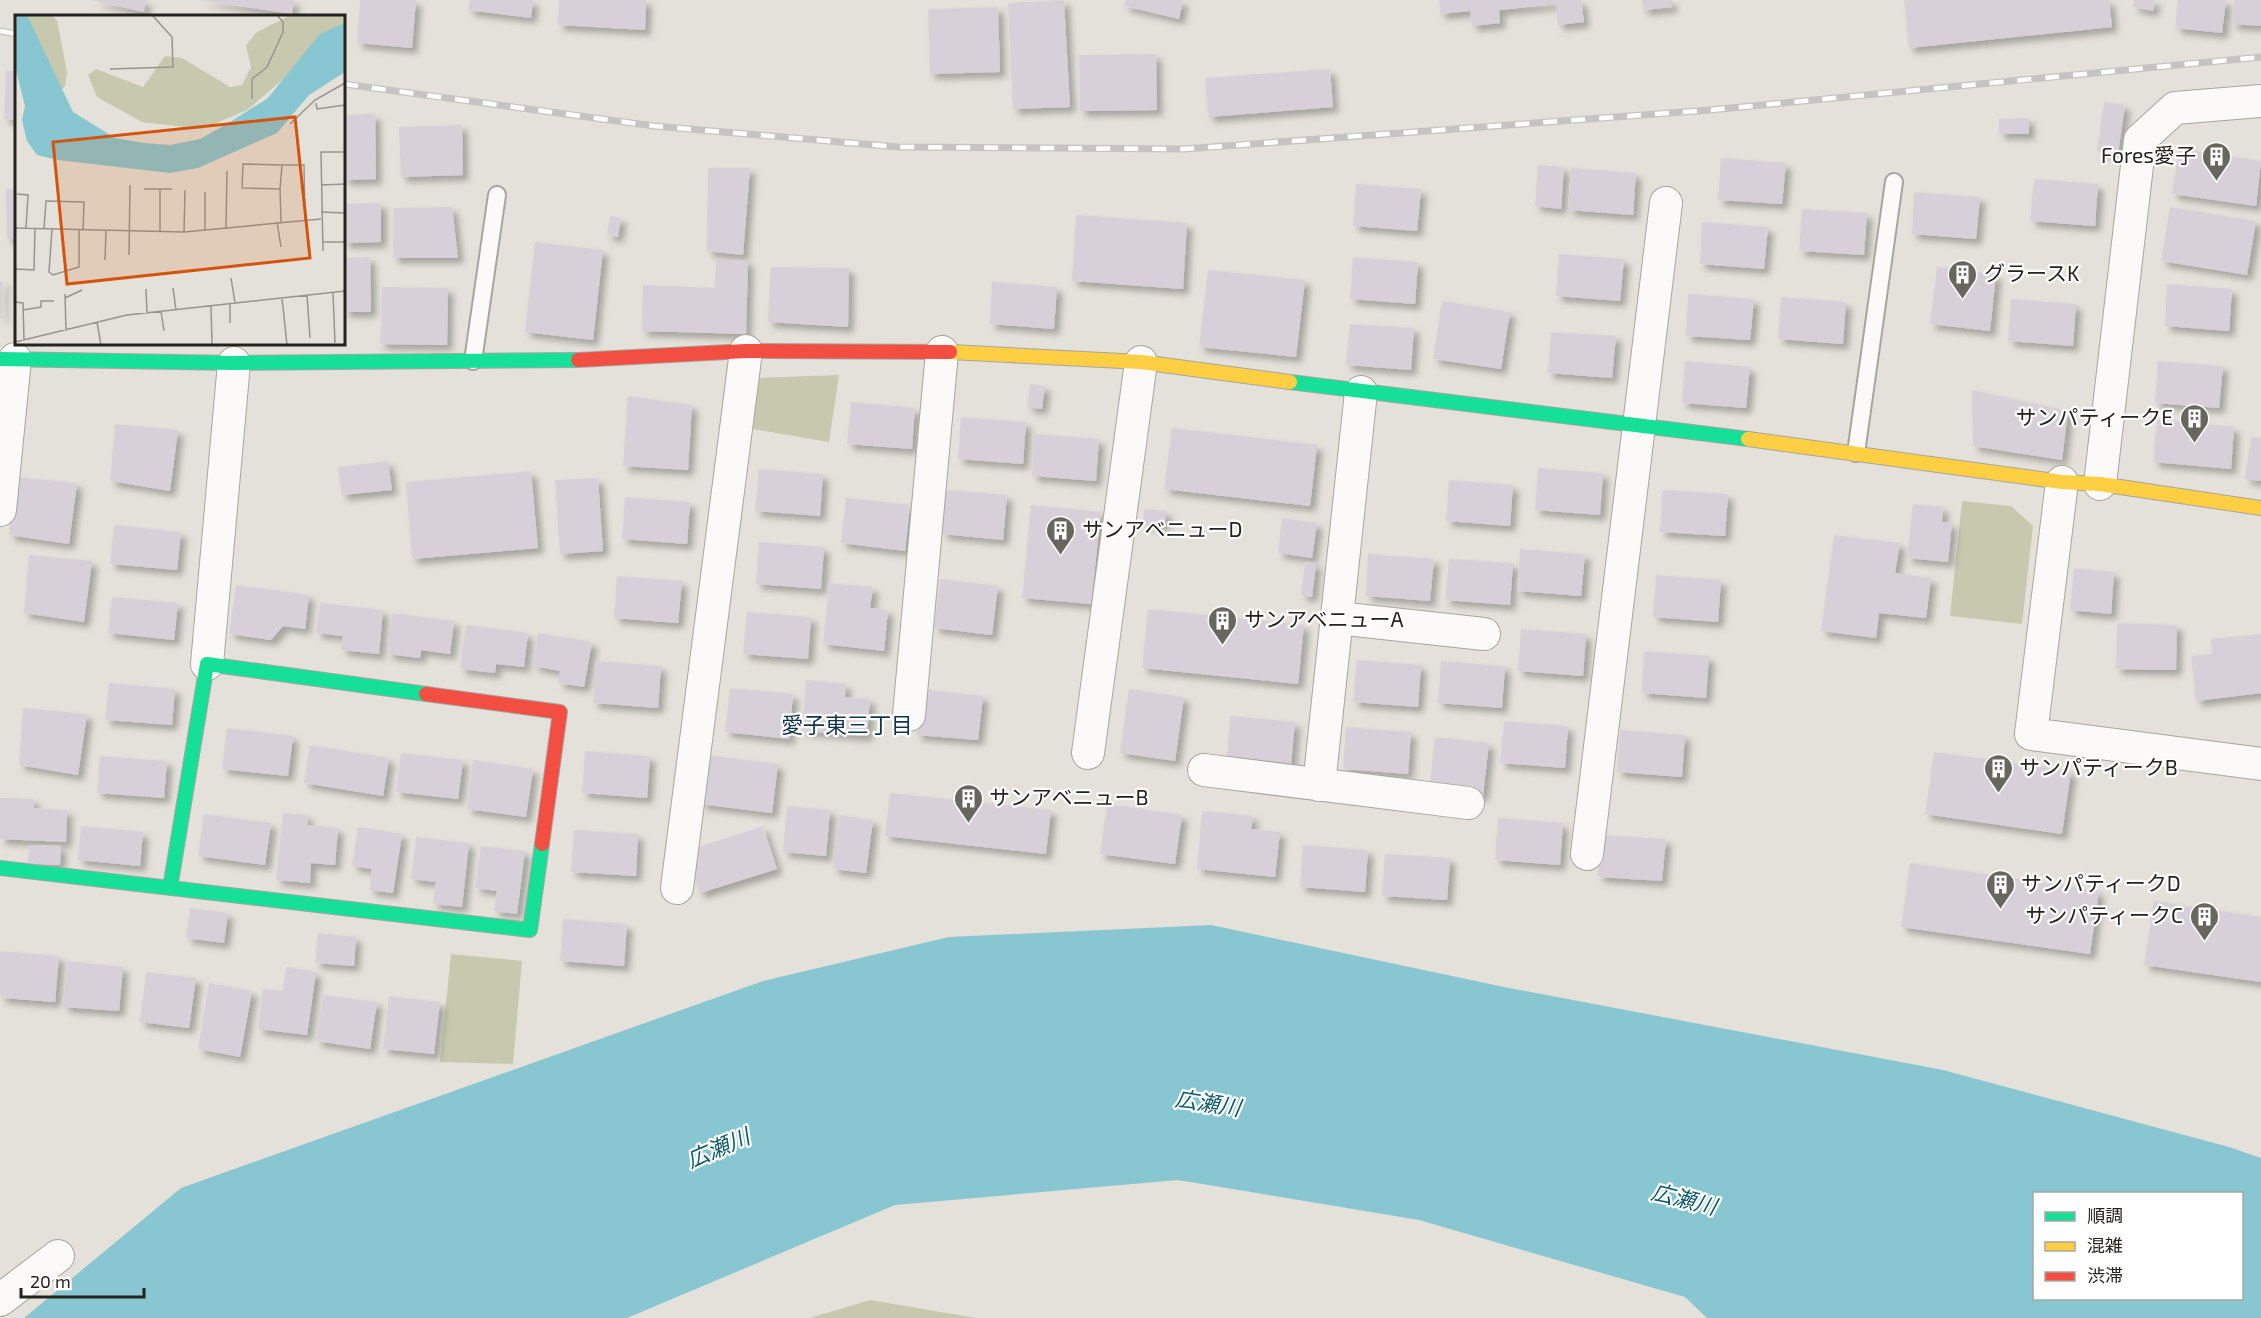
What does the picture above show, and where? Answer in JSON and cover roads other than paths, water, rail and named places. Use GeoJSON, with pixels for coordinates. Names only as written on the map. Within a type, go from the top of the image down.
{"type":"FeatureCollection","features":[{"type":"Feature","properties":{"kind":"street"},"geometry":{"type":"LineString","coordinates":[[2100,484],[2140,140],[2175,108],[2261,101]]}},
{"type":"Feature","properties":{"kind":"street"},"geometry":{"type":"LineString","coordinates":[[1587,854],[1666,203]]}},
{"type":"Feature","properties":{"kind":"street"},"geometry":{"type":"LineString","coordinates":[[0,510],[7,359],[234,363],[268,353],[473,361],[606,360],[746,351],[942,352],[1141,362],[1361,392],[1640,424],[2062,482],[2100,484],[2261,508]]}},
{"type":"Feature","properties":{"kind":"street"},"geometry":{"type":"LineString","coordinates":[[677,888],[746,351]]}},
{"type":"Feature","properties":{"kind":"street"},"geometry":{"type":"LineString","coordinates":[[909,715],[942,352]]}},
{"type":"Feature","properties":{"kind":"street"},"geometry":{"type":"LineString","coordinates":[[1088,753],[1141,362]]}},
{"type":"Feature","properties":{"kind":"street"},"geometry":{"type":"LineString","coordinates":[[170,888],[207,664],[234,363]]}},
{"type":"Feature","properties":{"kind":"street"},"geometry":{"type":"LineString","coordinates":[[1319,784],[1361,392]]}},
{"type":"Feature","properties":{"kind":"street"},"geometry":{"type":"LineString","coordinates":[[2062,482],[2031,734],[2261,764]]}},
{"type":"Feature","properties":{"kind":"street"},"geometry":{"type":"LineString","coordinates":[[1337,618],[1484,634]]}},
{"type":"Feature","properties":{"kind":"street"},"geometry":{"type":"LineString","coordinates":[[0,868],[530,930],[560,712],[207,664]]}},
{"type":"Feature","properties":{"kind":"street"},"geometry":{"type":"LineString","coordinates":[[1204,770],[1468,803]]}},
{"type":"Feature","properties":{"kind":"street"},"geometry":{"type":"LineString","coordinates":[[0,1300],[57,1256]]}},
{"type":"Feature","properties":{"kind":"lane"},"geometry":{"type":"LineString","coordinates":[[1856,453],[1894,182]]}},
{"type":"Feature","properties":{"kind":"lane"},"geometry":{"type":"LineString","coordinates":[[473,361],[497,195]]}},
{"type":"Feature","properties":{"kind":"water","name":"広瀬川"},"geometry":{"type":"Polygon","coordinates":[[[1211,925],[1504,987],[1943,1070],[2229,1147],[2261,1158],[2261,1318],[1707,1318],[1685,1297],[1419,1220],[1178,1180],[895,1205],[627,1318],[24,1318],[181,1188],[763,981],[949,937],[1211,925]]]}},
{"type":"Feature","properties":{"kind":"railway"},"geometry":{"type":"LineString","coordinates":[[0,31],[15,34]]}},
{"type":"Feature","properties":{"kind":"railway"},"geometry":{"type":"LineString","coordinates":[[345,84],[654,126],[898,147],[1184,149],[1710,110],[2261,57]]}},
{"type":"Feature","properties":{"kind":"place","name":"Fores愛子"},"geometry":{"type":"Point","coordinates":[2217,182]}},
{"type":"Feature","properties":{"kind":"place","name":"グラースK"},"geometry":{"type":"Point","coordinates":[1963,300]}},
{"type":"Feature","properties":{"kind":"place","name":"サンパティークE"},"geometry":{"type":"Point","coordinates":[2194,444]}},
{"type":"Feature","properties":{"kind":"place","name":"サンアベニューD"},"geometry":{"type":"Point","coordinates":[1061,556]}},
{"type":"Feature","properties":{"kind":"place","name":"サンアベニューA"},"geometry":{"type":"Point","coordinates":[1223,646]}},
{"type":"Feature","properties":{"kind":"place","name":"サンパティークB"},"geometry":{"type":"Point","coordinates":[1998,794]}},
{"type":"Feature","properties":{"kind":"place","name":"サンアベニューB"},"geometry":{"type":"Point","coordinates":[968,824]}},
{"type":"Feature","properties":{"kind":"place","name":"サンパティークD"},"geometry":{"type":"Point","coordinates":[2000,910]}},
{"type":"Feature","properties":{"kind":"place","name":"サンパティークC"},"geometry":{"type":"Point","coordinates":[2204,942]}},
{"type":"Feature","properties":{"kind":"district","name":"愛子東三丁目"},"geometry":{"type":"Point","coordinates":[847,725]}}]}
